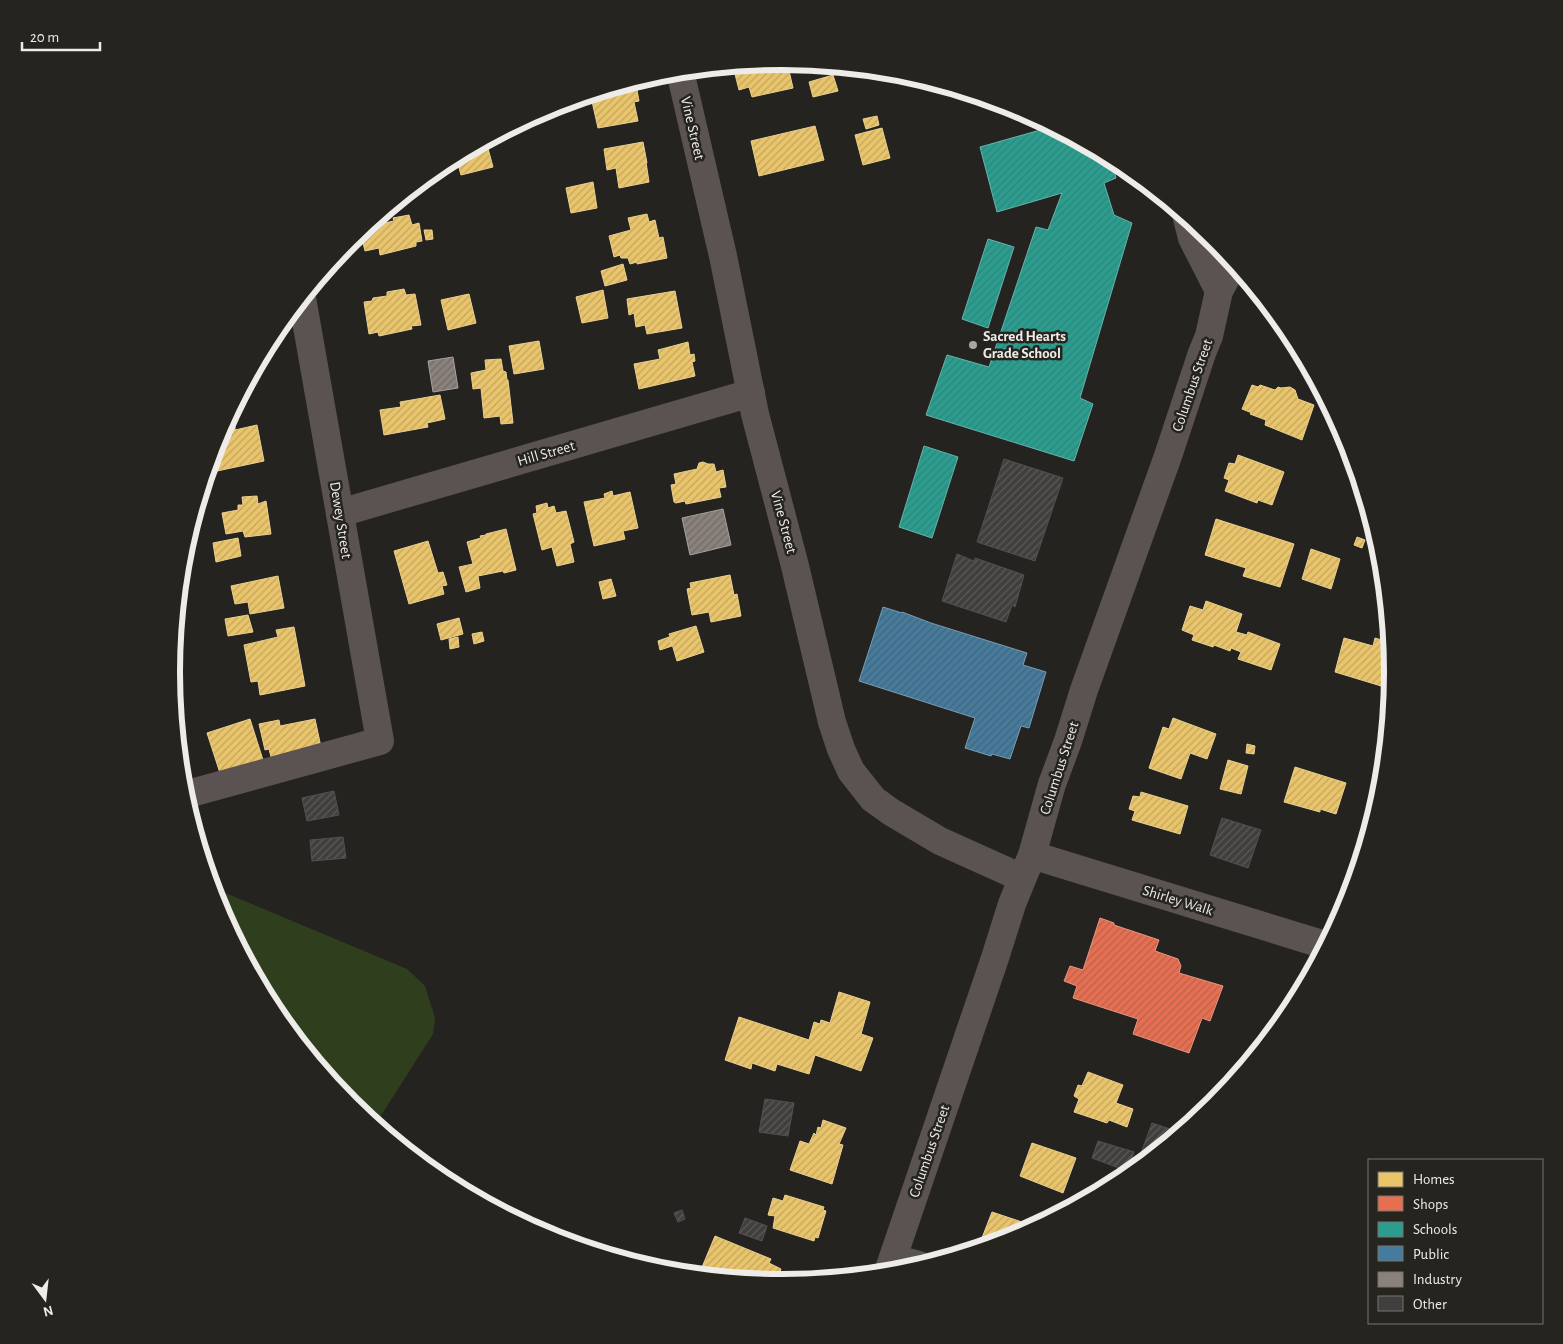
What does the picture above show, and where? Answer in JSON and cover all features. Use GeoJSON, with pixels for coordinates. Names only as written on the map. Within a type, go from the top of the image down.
{"type":"FeatureCollection","features":[{"type":"Feature","properties":{"kind":"street","name":"Vine Street"},"geometry":{"type":"LineString","coordinates":[[682,79],[723,256],[756,414],[832,722],[841,749],[851,771],[873,799],[892,812],[940,842],[1027,867]]}},
{"type":"Feature","properties":{"kind":"street"},"geometry":{"type":"LineString","coordinates":[[1190,230],[1192,238],[1219,290]]}},
{"type":"Feature","properties":{"kind":"street","name":"Columbus Street"},"geometry":{"type":"LineString","coordinates":[[891,1264],[1027,867],[1052,784],[1084,690],[1209,336],[1219,290],[1230,271]]}},
{"type":"Feature","properties":{"kind":"street","name":"Dewey Street"},"geometry":{"type":"LineString","coordinates":[[192,793],[380,741],[304,307]]}},
{"type":"Feature","properties":{"kind":"street","name":"Hill Street"},"geometry":{"type":"LineString","coordinates":[[340,513],[752,393]]}},
{"type":"Feature","properties":{"kind":"street","name":"Shirley Walk"},"geometry":{"type":"LineString","coordinates":[[1027,867],[1318,943]]}},
{"type":"Feature","properties":{"kind":"green space"},"geometry":{"type":"Polygon","coordinates":[[[221,891],[407,969],[425,986],[435,1018],[433,1034],[379,1119],[329,1069],[281,1006],[260,973],[221,891]]]}},
{"type":"Feature","properties":{"kind":"building: Homes"},"geometry":{"type":"Polygon","coordinates":[[[789,70],[793,88],[752,97],[749,87],[739,90],[735,74],[747,71],[789,70]]]}},
{"type":"Feature","properties":{"kind":"building: Homes"},"geometry":{"type":"Polygon","coordinates":[[[833,75],[838,91],[813,97],[809,82],[833,75]]]}},
{"type":"Feature","properties":{"kind":"building: Homes"},"geometry":{"type":"Polygon","coordinates":[[[632,90],[632,92],[637,90],[639,101],[634,102],[638,121],[598,128],[592,101],[626,91],[632,90]]]}},
{"type":"Feature","properties":{"kind":"building: Homes"},"geometry":{"type":"Polygon","coordinates":[[[877,116],[879,125],[866,129],[863,119],[877,116]]]}},
{"type":"Feature","properties":{"kind":"building: Homes"},"geometry":{"type":"Polygon","coordinates":[[[815,126],[824,160],[759,176],[751,141],[815,126]]]}},
{"type":"Feature","properties":{"kind":"building: Homes"},"geometry":{"type":"Polygon","coordinates":[[[882,128],[890,158],[863,165],[855,135],[882,128]]]}},
{"type":"Feature","properties":{"kind":"building: Homes"},"geometry":{"type":"Polygon","coordinates":[[[643,142],[649,182],[619,188],[616,168],[607,170],[604,149],[643,142]]]}},
{"type":"Feature","properties":{"kind":"building: Homes"},"geometry":{"type":"Polygon","coordinates":[[[488,147],[493,167],[461,175],[458,164],[488,147]]]}},
{"type":"Feature","properties":{"kind":"building: Homes"},"geometry":{"type":"Polygon","coordinates":[[[593,182],[597,208],[571,213],[566,188],[593,182]]]}},
{"type":"Feature","properties":{"kind":"building: Homes"},"geometry":{"type":"Polygon","coordinates":[[[647,214],[649,222],[655,220],[659,238],[663,237],[667,258],[630,264],[628,258],[621,258],[620,255],[614,257],[609,236],[631,230],[628,218],[647,214]]]}},
{"type":"Feature","properties":{"kind":"building: Homes"},"geometry":{"type":"Polygon","coordinates":[[[409,215],[412,225],[419,223],[422,241],[416,242],[416,246],[380,255],[379,248],[365,251],[362,240],[380,224],[394,221],[393,218],[409,215]]]}},
{"type":"Feature","properties":{"kind":"building: Homes"},"geometry":{"type":"Polygon","coordinates":[[[424,230],[432,230],[433,239],[426,240],[424,230]]]}},
{"type":"Feature","properties":{"kind":"building: Homes"},"geometry":{"type":"Polygon","coordinates":[[[623,264],[627,280],[605,286],[601,271],[623,264]]]}},
{"type":"Feature","properties":{"kind":"building: Homes"},"geometry":{"type":"Polygon","coordinates":[[[404,289],[406,295],[415,294],[421,325],[411,326],[412,329],[379,336],[378,332],[369,334],[364,302],[372,301],[373,298],[387,296],[387,292],[404,289]]]}},
{"type":"Feature","properties":{"kind":"building: Homes"},"geometry":{"type":"Polygon","coordinates":[[[603,290],[608,318],[582,323],[576,297],[603,290]]]}},
{"type":"Feature","properties":{"kind":"building: Homes"},"geometry":{"type":"Polygon","coordinates":[[[675,291],[682,328],[647,334],[645,325],[636,327],[634,313],[629,315],[627,299],[675,291]]]}},
{"type":"Feature","properties":{"kind":"building: Homes"},"geometry":{"type":"Polygon","coordinates":[[[469,294],[476,323],[448,330],[441,300],[469,294]]]}},
{"type":"Feature","properties":{"kind":"building: Homes"},"geometry":{"type":"Polygon","coordinates":[[[539,341],[544,369],[514,374],[509,346],[539,341]]]}},
{"type":"Feature","properties":{"kind":"building: Homes"},"geometry":{"type":"Polygon","coordinates":[[[688,342],[690,355],[694,354],[695,361],[692,362],[695,376],[639,389],[634,364],[660,359],[658,350],[688,342]]]}},
{"type":"Feature","properties":{"kind":"building: Homes"},"geometry":{"type":"Polygon","coordinates":[[[501,359],[503,371],[506,372],[508,380],[513,423],[501,424],[500,416],[484,418],[481,388],[473,389],[471,373],[486,370],[485,360],[501,359]]]}},
{"type":"Feature","properties":{"kind":"building: Homes"},"geometry":{"type":"Polygon","coordinates":[[[1252,385],[1258,387],[1260,385],[1275,390],[1278,387],[1290,387],[1295,390],[1298,399],[1314,405],[1302,440],[1265,425],[1266,420],[1242,409],[1252,385]]]}},
{"type":"Feature","properties":{"kind":"building: Homes"},"geometry":{"type":"Polygon","coordinates":[[[440,395],[445,419],[427,423],[428,427],[384,435],[380,410],[401,407],[400,402],[440,395]]]}},
{"type":"Feature","properties":{"kind":"building: Homes"},"geometry":{"type":"Polygon","coordinates":[[[257,425],[264,461],[217,471],[216,466],[232,427],[235,426],[235,430],[257,425]]]}},
{"type":"Feature","properties":{"kind":"building: Homes"},"geometry":{"type":"Polygon","coordinates":[[[1238,455],[1284,472],[1272,505],[1258,500],[1257,503],[1225,491],[1229,480],[1224,478],[1229,463],[1235,464],[1238,455]]]}},
{"type":"Feature","properties":{"kind":"building: Homes"},"geometry":{"type":"Polygon","coordinates":[[[699,463],[714,464],[716,472],[723,470],[726,487],[719,488],[721,497],[686,504],[685,501],[674,502],[671,485],[676,484],[674,474],[697,469],[699,463]]]}},
{"type":"Feature","properties":{"kind":"building: Homes"},"geometry":{"type":"Polygon","coordinates":[[[612,491],[613,496],[630,492],[638,528],[623,531],[625,539],[594,546],[584,502],[605,498],[604,494],[612,491]]]}},
{"type":"Feature","properties":{"kind":"building: Homes"},"geometry":{"type":"Polygon","coordinates":[[[257,496],[258,504],[266,501],[271,534],[245,537],[243,531],[226,534],[222,513],[238,510],[238,505],[243,505],[242,497],[257,496]]]}},
{"type":"Feature","properties":{"kind":"building: Homes"},"geometry":{"type":"Polygon","coordinates":[[[547,503],[548,508],[554,506],[556,513],[566,511],[574,542],[570,544],[574,562],[557,566],[552,547],[542,550],[533,514],[537,513],[536,506],[547,503]]]}},
{"type":"Feature","properties":{"kind":"building: Homes"},"geometry":{"type":"Polygon","coordinates":[[[1216,519],[1294,544],[1280,587],[1243,576],[1246,568],[1205,555],[1216,519]]]}},
{"type":"Feature","properties":{"kind":"building: Homes"},"geometry":{"type":"Polygon","coordinates":[[[506,529],[516,570],[478,576],[480,588],[466,592],[459,567],[473,564],[467,542],[481,538],[480,536],[486,534],[506,529]]]}},
{"type":"Feature","properties":{"kind":"building: Homes"},"geometry":{"type":"Polygon","coordinates":[[[1357,537],[1365,540],[1362,548],[1354,545],[1357,537]]]}},
{"type":"Feature","properties":{"kind":"building: Homes"},"geometry":{"type":"Polygon","coordinates":[[[238,538],[241,556],[216,562],[213,543],[238,538]]]}},
{"type":"Feature","properties":{"kind":"building: Homes"},"geometry":{"type":"Polygon","coordinates":[[[428,541],[438,573],[443,572],[447,585],[442,586],[444,594],[409,604],[394,551],[428,541]]]}},
{"type":"Feature","properties":{"kind":"building: Homes"},"geometry":{"type":"Polygon","coordinates":[[[1311,549],[1340,559],[1331,589],[1302,579],[1311,549]]]}},
{"type":"Feature","properties":{"kind":"building: Homes"},"geometry":{"type":"Polygon","coordinates":[[[730,575],[734,595],[737,594],[741,616],[711,622],[709,612],[692,615],[687,589],[691,588],[690,583],[730,575]]]}},
{"type":"Feature","properties":{"kind":"building: Homes"},"geometry":{"type":"Polygon","coordinates":[[[278,576],[284,608],[250,614],[248,602],[235,604],[231,586],[278,576]]]}},
{"type":"Feature","properties":{"kind":"building: Homes"},"geometry":{"type":"Polygon","coordinates":[[[611,579],[616,596],[603,599],[599,582],[611,579]]]}},
{"type":"Feature","properties":{"kind":"building: Homes"},"geometry":{"type":"Polygon","coordinates":[[[1206,601],[1242,614],[1236,632],[1247,635],[1248,632],[1280,644],[1271,670],[1238,659],[1241,652],[1231,648],[1230,651],[1192,640],[1194,635],[1182,630],[1190,606],[1203,610],[1206,601]]]}},
{"type":"Feature","properties":{"kind":"building: Homes"},"geometry":{"type":"Polygon","coordinates":[[[248,615],[253,632],[228,636],[225,619],[248,615]]]}},
{"type":"Feature","properties":{"kind":"building: Homes"},"geometry":{"type":"Polygon","coordinates":[[[459,618],[463,634],[441,640],[437,624],[459,618]]]}},
{"type":"Feature","properties":{"kind":"building: Homes"},"geometry":{"type":"Polygon","coordinates":[[[696,626],[704,652],[677,661],[669,634],[696,626]]]}},
{"type":"Feature","properties":{"kind":"building: Homes"},"geometry":{"type":"Polygon","coordinates":[[[294,627],[305,686],[260,695],[258,681],[251,682],[244,645],[278,637],[276,630],[294,627]]]}},
{"type":"Feature","properties":{"kind":"building: Homes"},"geometry":{"type":"Polygon","coordinates":[[[482,632],[484,641],[474,644],[472,634],[482,632]]]}},
{"type":"Feature","properties":{"kind":"building: Homes"},"geometry":{"type":"Polygon","coordinates":[[[458,637],[459,647],[450,649],[449,639],[458,637]]]}},
{"type":"Feature","properties":{"kind":"building: Homes"},"geometry":{"type":"Polygon","coordinates":[[[669,637],[672,646],[660,650],[658,641],[669,637]]]}},
{"type":"Feature","properties":{"kind":"building: Homes"},"geometry":{"type":"Polygon","coordinates":[[[1344,638],[1373,646],[1375,638],[1382,640],[1383,687],[1335,672],[1344,638]]]}},
{"type":"Feature","properties":{"kind":"building: Homes"},"geometry":{"type":"Polygon","coordinates":[[[1173,718],[1216,734],[1207,759],[1190,753],[1181,779],[1149,768],[1163,727],[1169,729],[1173,718]]]}},
{"type":"Feature","properties":{"kind":"building: Homes"},"geometry":{"type":"Polygon","coordinates":[[[250,719],[263,760],[220,773],[207,733],[250,719]]]}},
{"type":"Feature","properties":{"kind":"building: Homes"},"geometry":{"type":"Polygon","coordinates":[[[315,719],[321,747],[272,761],[269,749],[265,750],[259,724],[279,720],[280,726],[315,719]]]}},
{"type":"Feature","properties":{"kind":"building: Homes"},"geometry":{"type":"Polygon","coordinates":[[[1247,744],[1255,746],[1254,754],[1246,753],[1247,744]]]}},
{"type":"Feature","properties":{"kind":"building: Homes"},"geometry":{"type":"Polygon","coordinates":[[[1228,760],[1248,766],[1241,794],[1220,789],[1228,760]]]}},
{"type":"Feature","properties":{"kind":"building: Homes"},"geometry":{"type":"Polygon","coordinates":[[[1295,767],[1346,783],[1336,814],[1320,809],[1320,812],[1284,802],[1295,767]]]}},
{"type":"Feature","properties":{"kind":"building: Homes"},"geometry":{"type":"Polygon","coordinates":[[[1141,792],[1188,806],[1180,834],[1132,820],[1135,811],[1129,809],[1133,796],[1140,797],[1141,792]]]}},
{"type":"Feature","properties":{"kind":"building: Homes"},"geometry":{"type":"Polygon","coordinates":[[[839,992],[870,1002],[861,1034],[873,1038],[861,1071],[815,1055],[809,1074],[777,1064],[775,1071],[752,1063],[751,1069],[725,1060],[739,1017],[809,1040],[814,1022],[820,1024],[821,1020],[830,1023],[839,992]]]}},
{"type":"Feature","properties":{"kind":"building: Homes"},"geometry":{"type":"Polygon","coordinates":[[[1088,1072],[1123,1085],[1116,1103],[1133,1109],[1127,1127],[1109,1120],[1107,1123],[1074,1112],[1079,1099],[1074,1096],[1078,1085],[1082,1086],[1088,1072]]]}},
{"type":"Feature","properties":{"kind":"building: Homes"},"geometry":{"type":"Polygon","coordinates":[[[823,1120],[846,1128],[839,1144],[843,1145],[832,1184],[790,1170],[800,1141],[809,1144],[814,1133],[816,1135],[818,1127],[821,1128],[823,1120]]]}},
{"type":"Feature","properties":{"kind":"building: Homes"},"geometry":{"type":"Polygon","coordinates":[[[1032,1143],[1076,1158],[1063,1193],[1020,1176],[1032,1143]]]}},
{"type":"Feature","properties":{"kind":"building: Homes"},"geometry":{"type":"Polygon","coordinates":[[[785,1195],[824,1207],[823,1210],[826,1211],[818,1238],[815,1237],[814,1241],[773,1228],[775,1216],[768,1215],[773,1198],[783,1201],[785,1195]]]}},
{"type":"Feature","properties":{"kind":"building: Homes"},"geometry":{"type":"Polygon","coordinates":[[[992,1212],[1024,1223],[1012,1228],[981,1240],[992,1212]]]}},
{"type":"Feature","properties":{"kind":"building: Homes"},"geometry":{"type":"Polygon","coordinates":[[[715,1236],[771,1259],[769,1263],[781,1269],[779,1274],[742,1273],[701,1269],[715,1236]]]}},
{"type":"Feature","properties":{"kind":"building: Shops"},"geometry":{"type":"Polygon","coordinates":[[[1100,918],[1114,923],[1114,925],[1159,940],[1155,951],[1178,959],[1181,966],[1179,973],[1223,986],[1210,1021],[1202,1018],[1189,1053],[1133,1034],[1138,1019],[1073,998],[1077,986],[1064,981],[1070,966],[1083,970],[1100,918]]]}},
{"type":"Feature","properties":{"kind":"building: Schools"},"geometry":{"type":"Polygon","coordinates":[[[1042,129],[1048,132],[1114,170],[1116,178],[1104,183],[1114,215],[1132,223],[1080,398],[1093,404],[1074,461],[926,415],[947,355],[989,367],[1036,227],[1048,230],[1062,193],[997,212],[980,147],[1042,129]]]}},
{"type":"Feature","properties":{"kind":"building: Schools"},"geometry":{"type":"Polygon","coordinates":[[[988,239],[1014,247],[988,328],[962,319],[988,239]]]}},
{"type":"Feature","properties":{"kind":"building: Schools"},"geometry":{"type":"Polygon","coordinates":[[[924,446],[958,457],[932,538],[899,527],[924,446]]]}},
{"type":"Feature","properties":{"kind":"building: Public"},"geometry":{"type":"Polygon","coordinates":[[[883,607],[1027,653],[1023,665],[1046,672],[1029,728],[1021,726],[1010,759],[992,754],[991,756],[965,748],[975,718],[859,681],[883,607]]]}},
{"type":"Feature","properties":{"kind":"building: Industry"},"geometry":{"type":"Polygon","coordinates":[[[453,357],[458,388],[433,392],[428,361],[453,357]]]}},
{"type":"Feature","properties":{"kind":"building: Industry"},"geometry":{"type":"Polygon","coordinates":[[[723,509],[731,545],[690,555],[682,518],[723,509]]]}},
{"type":"Feature","properties":{"kind":"building: Other"},"geometry":{"type":"Polygon","coordinates":[[[1004,459],[1063,478],[1035,561],[977,542],[1004,459]]]}},
{"type":"Feature","properties":{"kind":"building: Other"},"geometry":{"type":"Polygon","coordinates":[[[957,554],[974,561],[975,558],[1024,575],[1015,607],[1012,605],[1006,622],[942,601],[957,554]]]}},
{"type":"Feature","properties":{"kind":"building: Other"},"geometry":{"type":"Polygon","coordinates":[[[334,791],[339,815],[307,821],[302,798],[334,791]]]}},
{"type":"Feature","properties":{"kind":"building: Other"},"geometry":{"type":"Polygon","coordinates":[[[1222,818],[1261,830],[1248,868],[1210,855],[1222,818]]]}},
{"type":"Feature","properties":{"kind":"building: Other"},"geometry":{"type":"Polygon","coordinates":[[[343,837],[346,858],[312,861],[310,840],[343,837]]]}},
{"type":"Feature","properties":{"kind":"building: Other"},"geometry":{"type":"Polygon","coordinates":[[[765,1099],[794,1103],[788,1136],[759,1132],[765,1099]]]}},
{"type":"Feature","properties":{"kind":"building: Other"},"geometry":{"type":"Polygon","coordinates":[[[1152,1123],[1172,1130],[1148,1150],[1140,1156],[1152,1123]]]}},
{"type":"Feature","properties":{"kind":"building: Other"},"geometry":{"type":"Polygon","coordinates":[[[1098,1141],[1134,1152],[1130,1163],[1122,1169],[1092,1158],[1098,1141]]]}},
{"type":"Feature","properties":{"kind":"building: Other"},"geometry":{"type":"Polygon","coordinates":[[[682,1210],[685,1219],[678,1222],[674,1213],[682,1210]]]}},
{"type":"Feature","properties":{"kind":"building: Other"},"geometry":{"type":"Polygon","coordinates":[[[745,1218],[767,1226],[762,1241],[739,1233],[745,1218]]]}},
{"type":"Feature","properties":{"kind":"place","name":"Sacred Hearts Grade School"},"geometry":{"type":"Point","coordinates":[973,345]}}]}
